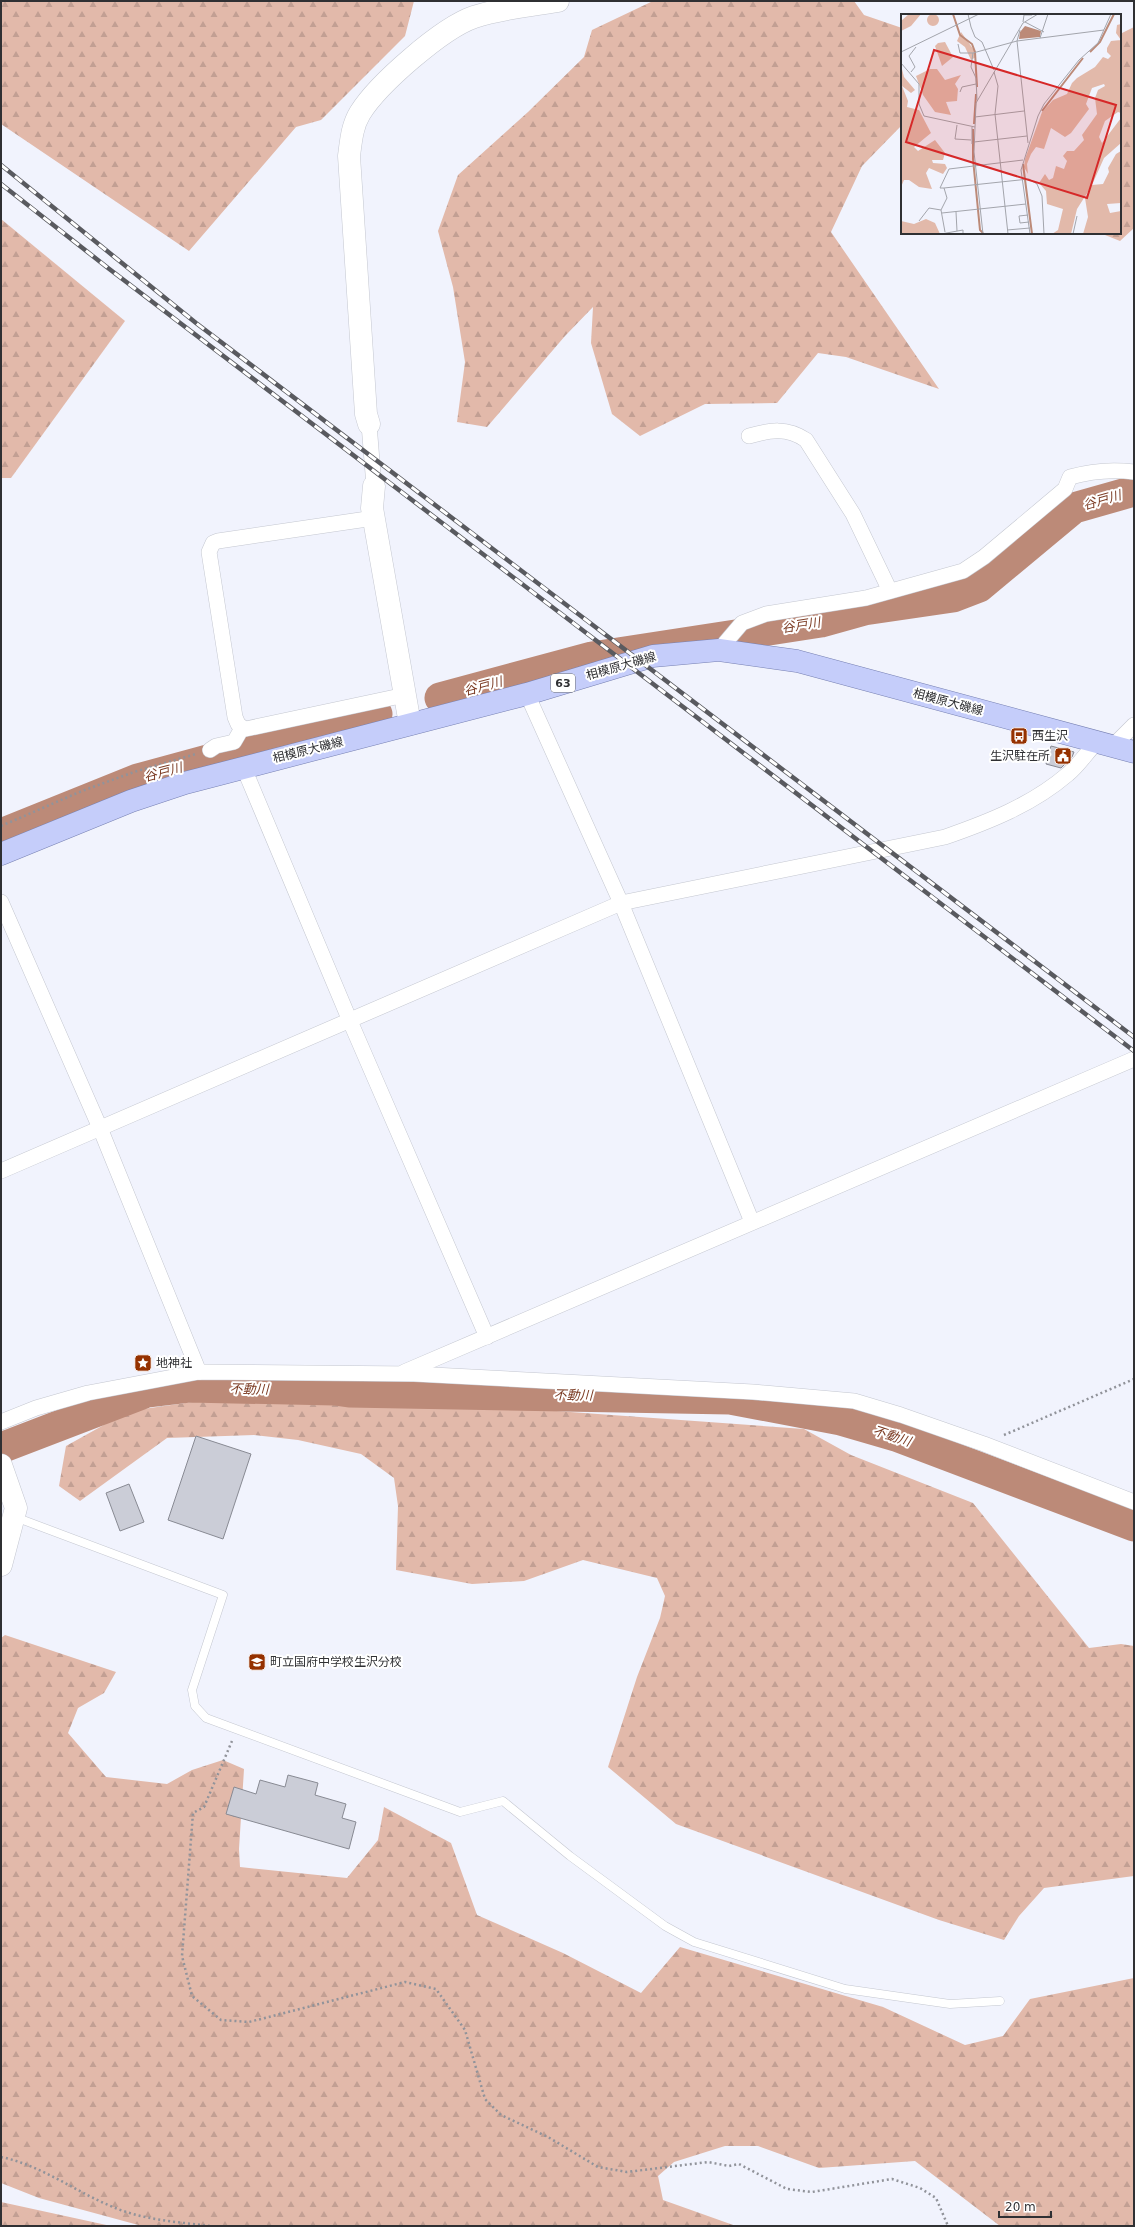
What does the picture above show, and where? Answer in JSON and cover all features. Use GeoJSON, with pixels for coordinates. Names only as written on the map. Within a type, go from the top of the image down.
{"type":"FeatureCollection","features":[{"type":"Feature","properties":{"kind":"main road","name":"相模原大磯線"},"geometry":{"type":"LineString","coordinates":[[1,854],[131,801],[243,766],[527,694],[653,656],[723,645],[797,661],[1134,752]]}},
{"type":"Feature","properties":{"kind":"street"},"geometry":{"type":"LineString","coordinates":[[410,724],[372,508],[374,486],[369,424],[366,414],[349,156],[351,134],[360,113],[373,96],[429,44],[454,27],[472,18],[500,10],[558,1]]}},
{"type":"Feature","properties":{"kind":"street"},"geometry":{"type":"LineString","coordinates":[[749,436],[767,431],[785,430],[797,433],[806,440],[854,514],[890,591]]}},
{"type":"Feature","properties":{"kind":"street"},"geometry":{"type":"LineString","coordinates":[[723,645],[742,623],[766,614],[866,598],[963,570],[979,561],[1065,489],[1070,477],[1084,472],[1118,470],[1134,472]]}},
{"type":"Feature","properties":{"kind":"street"},"geometry":{"type":"LineString","coordinates":[[244,729],[238,724],[235,717],[209,552],[211,546],[218,541],[374,518]]}},
{"type":"Feature","properties":{"kind":"street"},"geometry":{"type":"LineString","coordinates":[[527,694],[621,903],[752,1222]]}},
{"type":"Feature","properties":{"kind":"street"},"geometry":{"type":"LineString","coordinates":[[210,750],[216,746],[234,742],[241,730],[244,729],[405,696]]}},
{"type":"Feature","properties":{"kind":"street"},"geometry":{"type":"LineString","coordinates":[[1,1171],[621,903],[945,837],[987,822],[1032,801],[1069,774],[1104,744],[1134,725]]}},
{"type":"Feature","properties":{"kind":"street"},"geometry":{"type":"LineString","coordinates":[[243,766],[350,1021],[488,1337]]}},
{"type":"Feature","properties":{"kind":"street"},"geometry":{"type":"LineString","coordinates":[[1,902],[100,1128],[199,1372]]}},
{"type":"Feature","properties":{"kind":"street"},"geometry":{"type":"LineString","coordinates":[[397,1375],[1134,1060]]}},
{"type":"Feature","properties":{"kind":"street"},"geometry":{"type":"LineString","coordinates":[[1,1422],[36,1408],[88,1393],[199,1372],[397,1375],[753,1392],[854,1401],[901,1415],[984,1444],[1134,1502]]}},
{"type":"Feature","properties":{"kind":"street"},"geometry":{"type":"LineString","coordinates":[[1,1465],[16,1508],[1,1565]]}},
{"type":"Feature","properties":{"kind":"lane"},"geometry":{"type":"LineString","coordinates":[[14,1517],[223,1595],[192,1690],[195,1706],[206,1718],[460,1812],[503,1800],[570,1856],[665,1926],[694,1942],[845,1989],[950,2004],[1000,2001]]}},
{"type":"Feature","properties":{"kind":"path"},"geometry":{"type":"LineString","coordinates":[[1,826],[82,791],[134,772],[210,750]]}},
{"type":"Feature","properties":{"kind":"path"},"geometry":{"type":"LineString","coordinates":[[984,1444],[1134,1379]]}},
{"type":"Feature","properties":{"kind":"path"},"geometry":{"type":"LineString","coordinates":[[236,1729],[204,1807],[193,1812],[182,1956],[192,1996],[221,2020],[249,2022],[405,1982],[436,1990],[465,2030],[485,2099],[501,2115],[548,2136],[598,2167],[626,2172],[708,2162],[729,2166],[739,2164],[787,2189],[812,2192],[892,2179],[920,2188],[936,2198],[948,2226]]}},
{"type":"Feature","properties":{"kind":"path"},"geometry":{"type":"LineString","coordinates":[[1,2157],[11,2159],[58,2180],[114,2208],[154,2219],[210,2226]]}},
{"type":"Feature","properties":{"kind":"green space"},"geometry":{"type":"Polygon","coordinates":[[[1,1],[414,1],[405,36],[321,120],[296,127],[189,251],[1,124],[1,1]]]}},
{"type":"Feature","properties":{"kind":"green space"},"geometry":{"type":"Polygon","coordinates":[[[653,1],[854,1],[864,15],[901,28],[901,126],[862,166],[831,232],[939,389],[846,357],[818,353],[777,403],[705,404],[640,436],[612,414],[591,343],[593,307],[565,336],[487,427],[457,422],[465,362],[453,287],[438,231],[458,175],[528,112],[584,57],[592,30],[653,1]]]}},
{"type":"Feature","properties":{"kind":"green space"},"geometry":{"type":"Polygon","coordinates":[[[1134,27],[1134,228],[1120,241],[1102,234],[1121,234],[1121,34],[1134,27]]]}},
{"type":"Feature","properties":{"kind":"green space"},"geometry":{"type":"Polygon","coordinates":[[[1,219],[125,321],[11,478],[1,478],[1,219]]]}},
{"type":"Feature","properties":{"kind":"green space"},"geometry":{"type":"Polygon","coordinates":[[[228,1397],[472,1405],[804,1429],[851,1455],[973,1503],[1089,1648],[1121,1644],[1134,1646],[1134,1876],[1044,1888],[1019,1916],[1004,1940],[939,1920],[676,1824],[608,1767],[637,1677],[660,1618],[665,1596],[657,1578],[583,1560],[524,1581],[472,1584],[396,1570],[398,1506],[394,1478],[361,1454],[298,1440],[254,1435],[167,1438],[80,1501],[59,1486],[66,1446],[129,1411],[228,1397]]]}},
{"type":"Feature","properties":{"kind":"green space"},"geometry":{"type":"Polygon","coordinates":[[[5,1635],[116,1672],[104,1693],[78,1708],[68,1733],[106,1777],[167,1784],[192,1770],[223,1760],[244,1769],[239,1849],[240,1867],[347,1878],[378,1840],[384,1807],[451,1843],[477,1915],[563,1953],[641,1993],[680,1947],[883,2007],[965,2045],[1003,2036],[1030,1999],[1134,1978],[1134,2226],[1000,2226],[915,2161],[819,2168],[758,2146],[725,2146],[674,2162],[658,2176],[663,2200],[736,2226],[142,2226],[39,2198],[1,2183],[1,1638],[5,1635]]]}},
{"type":"Feature","properties":{"kind":"green space"},"geometry":{"type":"Polygon","coordinates":[[[1,2202],[111,2226],[1,2226],[1,2202]]]}},
{"type":"Feature","properties":{"kind":"building","name":"生沢駐在所"},"geometry":{"type":"Polygon","coordinates":[[[1051,746],[1074,752],[1072,757],[1061,768],[1046,764],[1051,746]]]}},
{"type":"Feature","properties":{"kind":"building"},"geometry":{"type":"Polygon","coordinates":[[[196,1436],[251,1454],[223,1539],[168,1520],[196,1436]]]}},
{"type":"Feature","properties":{"kind":"building"},"geometry":{"type":"Polygon","coordinates":[[[129,1484],[144,1522],[120,1531],[106,1493],[129,1484]]]}},
{"type":"Feature","properties":{"kind":"building"},"geometry":{"type":"Polygon","coordinates":[[[288,1775],[318,1783],[315,1795],[346,1804],[342,1818],[356,1822],[349,1849],[226,1814],[234,1787],[256,1794],[260,1780],[285,1787],[288,1775]]]}},
{"type":"Feature","properties":{"kind":"waterway","name":"谷戸川"},"geometry":{"type":"LineString","coordinates":[[440,698],[592,657],[821,622],[864,610],[953,597],[979,587],[1074,508],[1134,491]]}},
{"type":"Feature","properties":{"kind":"waterway","name":"谷戸川"},"geometry":{"type":"LineString","coordinates":[[1,834],[138,779],[377,714]]}},
{"type":"Feature","properties":{"kind":"waterway","name":"不動川"},"geometry":{"type":"LineString","coordinates":[[1,1448],[147,1392],[189,1387],[335,1390],[349,1392],[730,1399],[841,1420],[896,1436],[1134,1526]]}},
{"type":"Feature","properties":{"kind":"railway"},"geometry":{"type":"LineString","coordinates":[[1,165],[196,323],[1134,1037]]}},
{"type":"Feature","properties":{"kind":"railway"},"geometry":{"type":"LineString","coordinates":[[1,184],[108,268],[1134,1051]]}},
{"type":"Feature","properties":{"kind":"place","name":"西生沢"},"geometry":{"type":"Point","coordinates":[1019,736]}},
{"type":"Feature","properties":{"kind":"place","name":"生沢駐在所"},"geometry":{"type":"Point","coordinates":[1063,756]}},
{"type":"Feature","properties":{"kind":"place","name":"地神社"},"geometry":{"type":"Point","coordinates":[143,1363]}},
{"type":"Feature","properties":{"kind":"place","name":"町立国府中学校生沢分校"},"geometry":{"type":"Point","coordinates":[257,1662]}}]}
